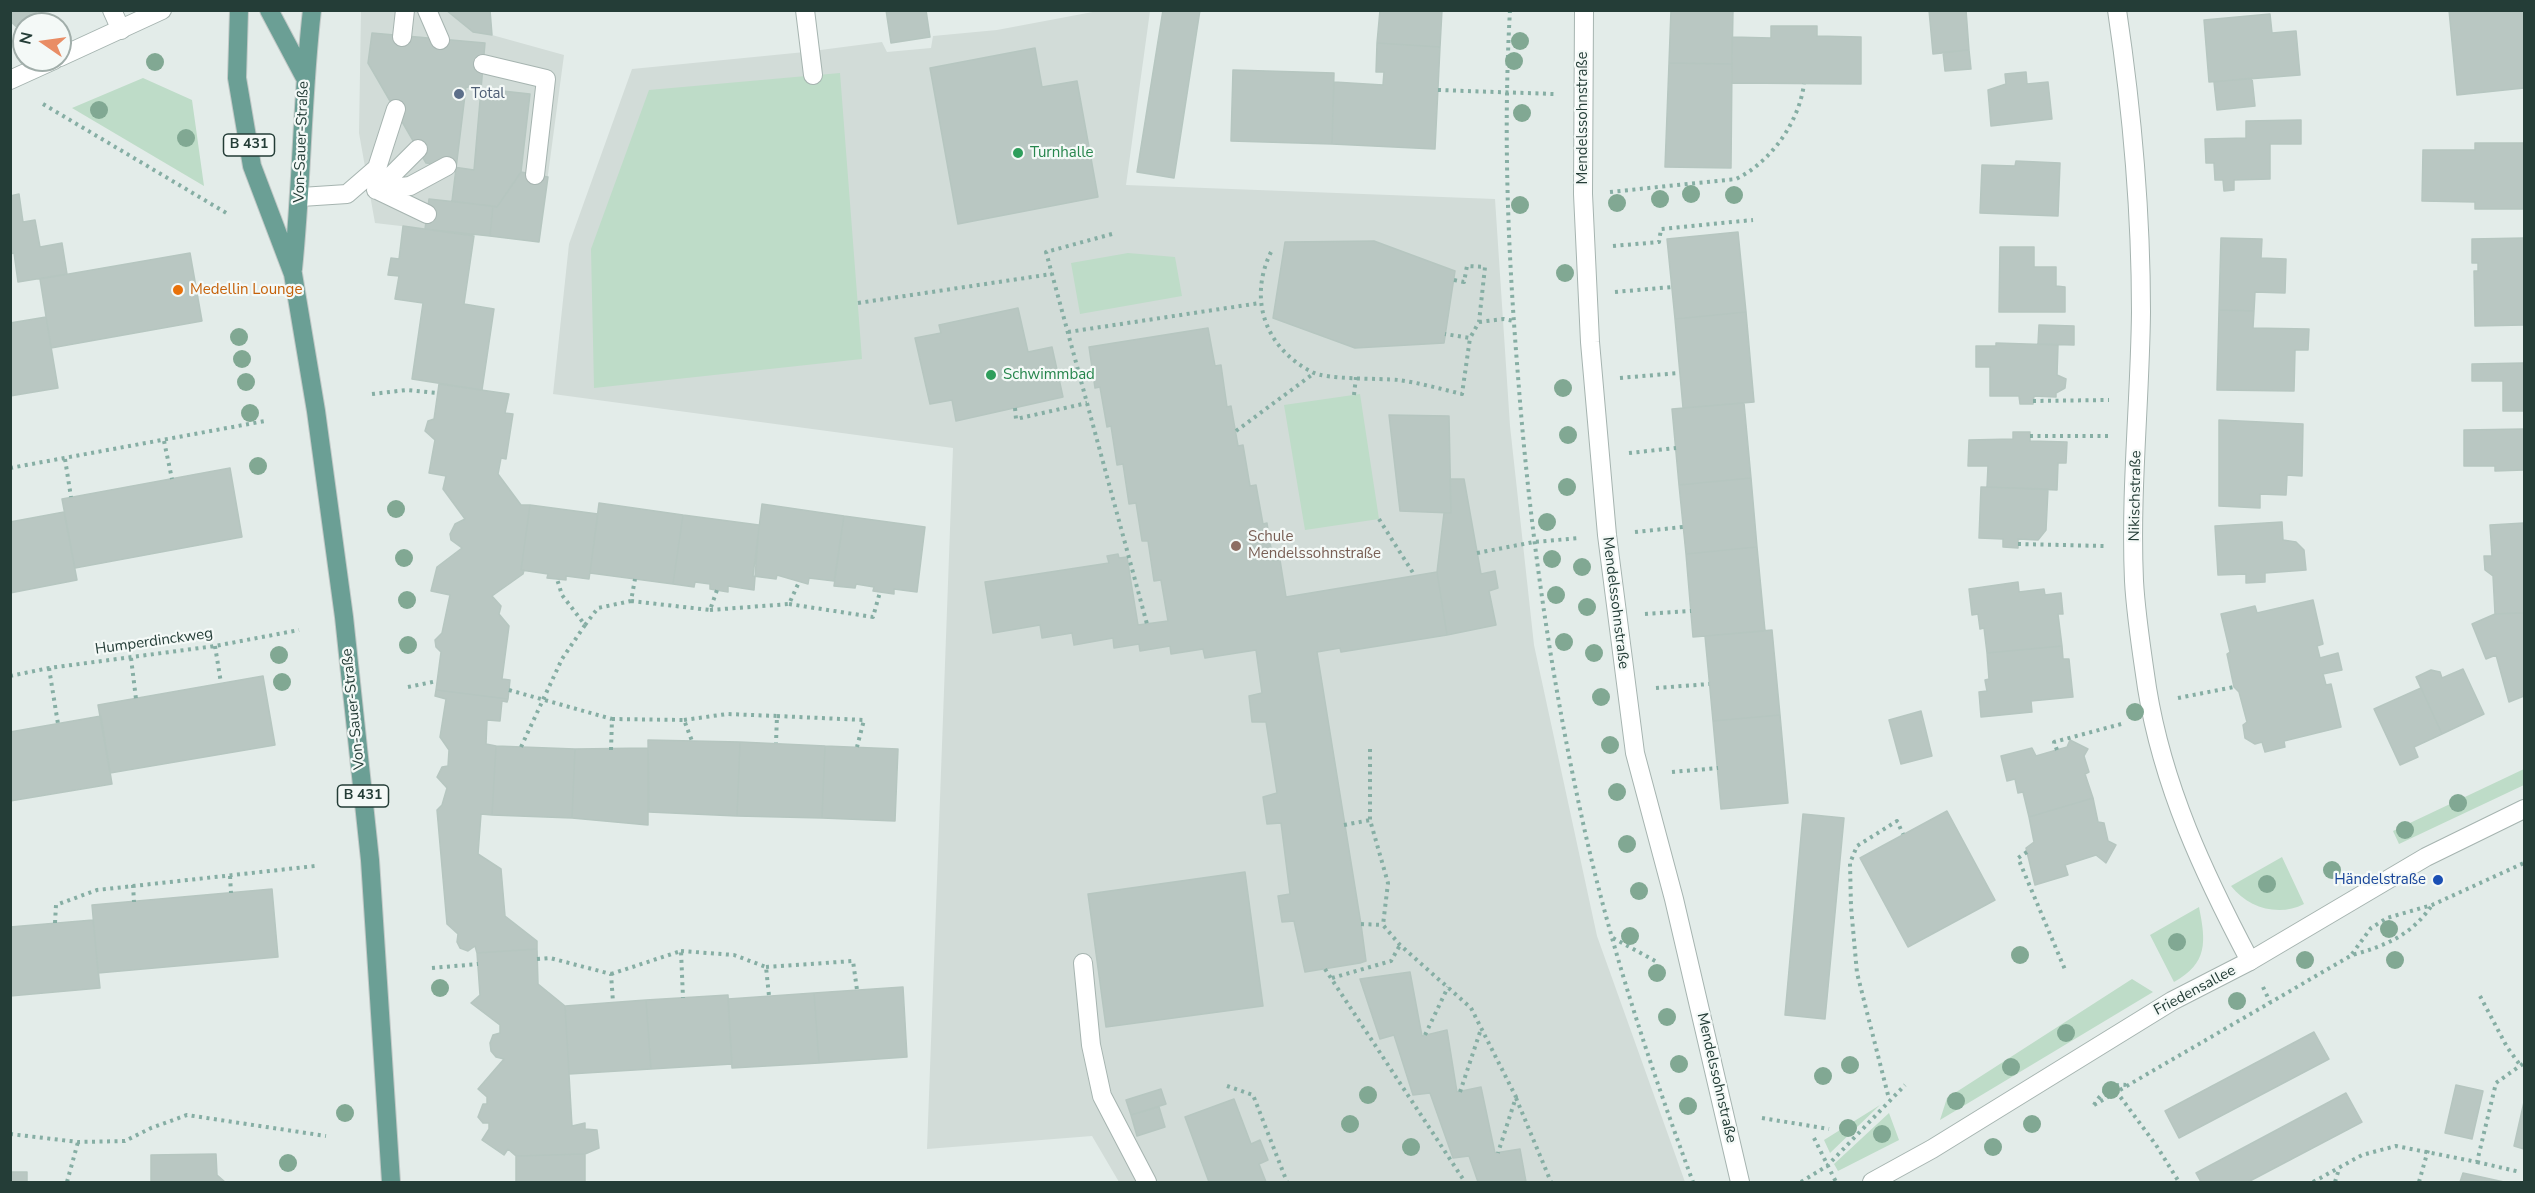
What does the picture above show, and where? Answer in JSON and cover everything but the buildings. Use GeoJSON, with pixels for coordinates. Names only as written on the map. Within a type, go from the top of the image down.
{"type":"FeatureCollection","features":[{"type":"Feature","properties":{"kind":"main road","name":"Von-Sauer-Straße"},"geometry":{"type":"LineString","coordinates":[[239,10],[237,78],[252,166],[293,274],[316,411],[344,617],[369,848],[391,1182]]}},
{"type":"Feature","properties":{"kind":"main road"},"geometry":{"type":"LineString","coordinates":[[269,10],[304,76]]}},
{"type":"Feature","properties":{"kind":"main road","name":"Von-Sauer-Straße"},"geometry":{"type":"LineString","coordinates":[[293,274],[301,197],[304,76],[312,10]]}},
{"type":"Feature","properties":{"kind":"street"},"geometry":{"type":"LineString","coordinates":[[112,10],[120,30]]}},
{"type":"Feature","properties":{"kind":"street"},"geometry":{"type":"LineString","coordinates":[[72,52],[162,10]]}},
{"type":"Feature","properties":{"kind":"street"},"geometry":{"type":"LineString","coordinates":[[402,37],[405,10]]}},
{"type":"Feature","properties":{"kind":"street"},"geometry":{"type":"LineString","coordinates":[[805,10],[813,75]]}},
{"type":"Feature","properties":{"kind":"street","name":"Mendelssohnstraße"},"geometry":{"type":"LineString","coordinates":[[1584,10],[1583,194],[1590,342],[1607,535],[1635,753],[1693,981],[1740,1182]]}},
{"type":"Feature","properties":{"kind":"street","name":"Nikischstraße"},"geometry":{"type":"LineString","coordinates":[[2118,10],[2130,102],[2138,201],[2141,309],[2134,581],[2146,679],[2167,774],[2185,828],[2211,887],[2250,961]]}},
{"type":"Feature","properties":{"kind":"street"},"geometry":{"type":"LineString","coordinates":[[428,14],[434,39]]}},
{"type":"Feature","properties":{"kind":"street"},"geometry":{"type":"LineString","coordinates":[[483,64],[546,79],[535,175]]}},
{"type":"Feature","properties":{"kind":"street"},"geometry":{"type":"LineString","coordinates":[[10,80],[28,72]]}},
{"type":"Feature","properties":{"kind":"street"},"geometry":{"type":"LineString","coordinates":[[347,194],[377,168],[396,109]]}},
{"type":"Feature","properties":{"kind":"street"},"geometry":{"type":"LineString","coordinates":[[377,190],[418,149]]}},
{"type":"Feature","properties":{"kind":"street"},"geometry":{"type":"LineString","coordinates":[[301,197],[410,186],[447,166]]}},
{"type":"Feature","properties":{"kind":"street"},"geometry":{"type":"LineString","coordinates":[[377,190],[428,214]]}},
{"type":"Feature","properties":{"kind":"street","name":"Friedensallee"},"geometry":{"type":"LineString","coordinates":[[1872,1182],[1932,1149],[2172,1002],[2250,961],[2426,857],[2524,809]]}},
{"type":"Feature","properties":{"kind":"street"},"geometry":{"type":"LineString","coordinates":[[1083,963],[1091,1046],[1102,1096],[1147,1182]]}},
{"type":"Feature","properties":{"kind":"path"},"geometry":{"type":"LineString","coordinates":[[1510,10],[1505,92],[1506,189],[1514,321],[1534,542],[1553,672],[1580,811],[1612,938],[1693,1182]]}},
{"type":"Feature","properties":{"kind":"path"},"geometry":{"type":"LineString","coordinates":[[1583,194],[1736,179],[1751,172],[1790,127],[1799,108],[1804,84]]}},
{"type":"Feature","properties":{"kind":"path"},"geometry":{"type":"LineString","coordinates":[[1438,90],[1582,96]]}},
{"type":"Feature","properties":{"kind":"path"},"geometry":{"type":"LineString","coordinates":[[43,104],[228,214]]}},
{"type":"Feature","properties":{"kind":"path"},"geometry":{"type":"LineString","coordinates":[[1607,246],[1659,242],[1661,229],[1753,220]]}},
{"type":"Feature","properties":{"kind":"path"},"geometry":{"type":"LineString","coordinates":[[1112,234],[1046,252],[1147,624]]}},
{"type":"Feature","properties":{"kind":"path"},"geometry":{"type":"LineString","coordinates":[[1271,252],[1262,270],[1260,303],[1276,346],[1313,374],[1400,380],[1462,394],[1470,338],[1479,322],[1485,267],[1467,266],[1464,282],[1454,280]]}},
{"type":"Feature","properties":{"kind":"path"},"geometry":{"type":"LineString","coordinates":[[858,303],[1052,274]]}},
{"type":"Feature","properties":{"kind":"path"},"geometry":{"type":"LineString","coordinates":[[1608,293],[1672,287]]}},
{"type":"Feature","properties":{"kind":"path"},"geometry":{"type":"LineString","coordinates":[[1068,332],[1260,303]]}},
{"type":"Feature","properties":{"kind":"path"},"geometry":{"type":"LineString","coordinates":[[1479,322],[1504,319],[1514,321]]}},
{"type":"Feature","properties":{"kind":"path"},"geometry":{"type":"LineString","coordinates":[[1445,334],[1470,338]]}},
{"type":"Feature","properties":{"kind":"path"},"geometry":{"type":"LineString","coordinates":[[1613,378],[1679,372]]}},
{"type":"Feature","properties":{"kind":"path"},"geometry":{"type":"LineString","coordinates":[[1236,431],[1313,374]]}},
{"type":"Feature","properties":{"kind":"path"},"geometry":{"type":"LineString","coordinates":[[1354,395],[1356,377]]}},
{"type":"Feature","properties":{"kind":"path"},"geometry":{"type":"LineString","coordinates":[[372,394],[406,390],[438,393]]}},
{"type":"Feature","properties":{"kind":"path"},"geometry":{"type":"LineString","coordinates":[[2033,401],[2113,399]]}},
{"type":"Feature","properties":{"kind":"path"},"geometry":{"type":"LineString","coordinates":[[1015,408],[1016,419],[1087,403]]}},
{"type":"Feature","properties":{"kind":"path"},"geometry":{"type":"LineString","coordinates":[[10,468],[265,421]]}},
{"type":"Feature","properties":{"kind":"path"},"geometry":{"type":"LineString","coordinates":[[2030,436],[2112,436]]}},
{"type":"Feature","properties":{"kind":"path"},"geometry":{"type":"LineString","coordinates":[[164,441],[172,479]]}},
{"type":"Feature","properties":{"kind":"path"},"geometry":{"type":"LineString","coordinates":[[1623,454],[1676,448]]}},
{"type":"Feature","properties":{"kind":"path"},"geometry":{"type":"LineString","coordinates":[[65,459],[71,497]]}},
{"type":"Feature","properties":{"kind":"path"},"geometry":{"type":"LineString","coordinates":[[1379,519],[1415,576]]}},
{"type":"Feature","properties":{"kind":"path"},"geometry":{"type":"LineString","coordinates":[[1631,532],[1683,527]]}},
{"type":"Feature","properties":{"kind":"path"},"geometry":{"type":"LineString","coordinates":[[1477,553],[1534,542],[1607,535]]}},
{"type":"Feature","properties":{"kind":"path"},"geometry":{"type":"LineString","coordinates":[[2018,544],[2111,546]]}},
{"type":"Feature","properties":{"kind":"path"},"geometry":{"type":"LineString","coordinates":[[557,579],[562,595],[585,625]]}},
{"type":"Feature","properties":{"kind":"path"},"geometry":{"type":"LineString","coordinates":[[632,601],[635,579]]}},
{"type":"Feature","properties":{"kind":"path"},"geometry":{"type":"LineString","coordinates":[[789,604],[799,582]]}},
{"type":"Feature","properties":{"kind":"path"},"geometry":{"type":"LineString","coordinates":[[710,610],[717,590]]}},
{"type":"Feature","properties":{"kind":"path"},"geometry":{"type":"LineString","coordinates":[[521,747],[562,659],[598,608],[632,601],[710,610],[789,604],[873,617],[880,592]]}},
{"type":"Feature","properties":{"kind":"path"},"geometry":{"type":"LineString","coordinates":[[1641,614],[1691,611]]}},
{"type":"Feature","properties":{"kind":"path","name":"Humperdinckweg"},"geometry":{"type":"LineString","coordinates":[[10,675],[215,646],[299,630]]}},
{"type":"Feature","properties":{"kind":"path"},"geometry":{"type":"LineString","coordinates":[[215,646],[220,683]]}},
{"type":"Feature","properties":{"kind":"path"},"geometry":{"type":"LineString","coordinates":[[131,658],[136,699]]}},
{"type":"Feature","properties":{"kind":"path"},"geometry":{"type":"LineString","coordinates":[[49,668],[58,724]]}},
{"type":"Feature","properties":{"kind":"path"},"geometry":{"type":"LineString","coordinates":[[408,687],[437,681]]}},
{"type":"Feature","properties":{"kind":"path"},"geometry":{"type":"LineString","coordinates":[[1655,688],[1709,684]]}},
{"type":"Feature","properties":{"kind":"path"},"geometry":{"type":"LineString","coordinates":[[2178,698],[2234,687]]}},
{"type":"Feature","properties":{"kind":"path"},"geometry":{"type":"LineString","coordinates":[[509,690],[612,719],[684,720],[727,714],[864,720],[857,747]]}},
{"type":"Feature","properties":{"kind":"path"},"geometry":{"type":"LineString","coordinates":[[776,743],[777,716]]}},
{"type":"Feature","properties":{"kind":"path"},"geometry":{"type":"LineString","coordinates":[[611,750],[612,719]]}},
{"type":"Feature","properties":{"kind":"path"},"geometry":{"type":"LineString","coordinates":[[684,720],[692,741]]}},
{"type":"Feature","properties":{"kind":"path"},"geometry":{"type":"LineString","coordinates":[[2057,750],[2054,742],[2132,721]]}},
{"type":"Feature","properties":{"kind":"path"},"geometry":{"type":"LineString","coordinates":[[1370,749],[1370,820],[1388,883],[1383,925]]}},
{"type":"Feature","properties":{"kind":"path"},"geometry":{"type":"LineString","coordinates":[[1672,772],[1718,768]]}},
{"type":"Feature","properties":{"kind":"path"},"geometry":{"type":"LineString","coordinates":[[1344,825],[1370,820]]}},
{"type":"Feature","properties":{"kind":"path"},"geometry":{"type":"LineString","coordinates":[[1888,1095],[1857,973],[1850,863],[1857,846],[1897,821],[1903,834]]}},
{"type":"Feature","properties":{"kind":"path"},"geometry":{"type":"LineString","coordinates":[[2027,852],[2018,858],[2066,972]]}},
{"type":"Feature","properties":{"kind":"path"},"geometry":{"type":"LineString","coordinates":[[2352,955],[2372,928],[2387,918],[2406,910],[2432,905],[2524,863]]}},
{"type":"Feature","properties":{"kind":"path"},"geometry":{"type":"LineString","coordinates":[[55,923],[56,905],[97,890],[315,866]]}},
{"type":"Feature","properties":{"kind":"path"},"geometry":{"type":"LineString","coordinates":[[230,876],[231,893]]}},
{"type":"Feature","properties":{"kind":"path"},"geometry":{"type":"LineString","coordinates":[[133,885],[134,902]]}},
{"type":"Feature","properties":{"kind":"path"},"geometry":{"type":"LineString","coordinates":[[2126,1085],[2119,1084],[2100,1094],[2094,1105],[2352,955],[2379,948],[2398,939],[2424,918],[2432,905]]}},
{"type":"Feature","properties":{"kind":"path"},"geometry":{"type":"LineString","coordinates":[[1361,924],[1383,925],[1400,945],[1471,1008],[1516,1097],[1551,1182]]}},
{"type":"Feature","properties":{"kind":"path"},"geometry":{"type":"LineString","coordinates":[[1612,938],[1693,981]]}},
{"type":"Feature","properties":{"kind":"path"},"geometry":{"type":"LineString","coordinates":[[1331,978],[1391,961],[1400,945]]}},
{"type":"Feature","properties":{"kind":"path"},"geometry":{"type":"LineString","coordinates":[[681,951],[683,998]]}},
{"type":"Feature","properties":{"kind":"path"},"geometry":{"type":"LineString","coordinates":[[537,959],[550,958],[610,974],[681,951],[734,955],[766,967],[853,961],[857,990]]}},
{"type":"Feature","properties":{"kind":"path"},"geometry":{"type":"LineString","coordinates":[[432,968],[478,964]]}},
{"type":"Feature","properties":{"kind":"path"},"geometry":{"type":"LineString","coordinates":[[766,967],[769,996]]}},
{"type":"Feature","properties":{"kind":"path"},"geometry":{"type":"LineString","coordinates":[[1325,969],[1465,1182]]}},
{"type":"Feature","properties":{"kind":"path"},"geometry":{"type":"LineString","coordinates":[[610,974],[613,1002]]}},
{"type":"Feature","properties":{"kind":"path"},"geometry":{"type":"LineString","coordinates":[[1425,1035],[1448,987]]}},
{"type":"Feature","properties":{"kind":"path"},"geometry":{"type":"LineString","coordinates":[[2477,1162],[2496,1083],[2522,1064],[2507,1047],[2480,996]]}},
{"type":"Feature","properties":{"kind":"path"},"geometry":{"type":"LineString","coordinates":[[1460,1092],[1481,1028]]}},
{"type":"Feature","properties":{"kind":"path"},"geometry":{"type":"LineString","coordinates":[[1801,1182],[1827,1166],[1905,1085]]}},
{"type":"Feature","properties":{"kind":"path"},"geometry":{"type":"LineString","coordinates":[[1227,1086],[1253,1095],[1287,1182]]}},
{"type":"Feature","properties":{"kind":"path"},"geometry":{"type":"LineString","coordinates":[[2116,1091],[2156,1145],[2179,1182]]}},
{"type":"Feature","properties":{"kind":"path"},"geometry":{"type":"LineString","coordinates":[[1498,1153],[1516,1097]]}},
{"type":"Feature","properties":{"kind":"path"},"geometry":{"type":"LineString","coordinates":[[10,1134],[78,1142],[125,1141],[151,1128],[187,1115],[326,1136]]}},
{"type":"Feature","properties":{"kind":"path"},"geometry":{"type":"LineString","coordinates":[[1762,1118],[1829,1129]]}},
{"type":"Feature","properties":{"kind":"path"},"geometry":{"type":"LineString","coordinates":[[1814,1138],[1836,1182]]}},
{"type":"Feature","properties":{"kind":"path"},"geometry":{"type":"LineString","coordinates":[[67,1182],[78,1142]]}},
{"type":"Feature","properties":{"kind":"path"},"geometry":{"type":"LineString","coordinates":[[2313,1182],[2362,1155],[2396,1146],[2428,1150],[2520,1172]]}},
{"type":"Feature","properties":{"kind":"path"},"geometry":{"type":"LineString","coordinates":[[2419,1182],[2428,1150]]}},
{"type":"Feature","properties":{"kind":"path"},"geometry":{"type":"LineString","coordinates":[[2335,1182],[2340,1168]]}},
{"type":"Feature","properties":{"kind":"path"},"geometry":{"type":"LineString","coordinates":[[1459,1182],[1462,1175]]}},
{"type":"Feature","properties":{"kind":"shaded area","name":"Total"},"geometry":{"type":"Polygon","coordinates":[[[361,11],[490,11],[492,35],[564,55],[539,242],[375,223],[359,133],[361,11]]]}},
{"type":"Feature","properties":{"kind":"shaded area","name":"Schule Mendelssohnstraße"},"geometry":{"type":"Polygon","coordinates":[[[1098,11],[1150,11],[1126,185],[1495,199],[1510,426],[1534,645],[1597,936],[1685,1182],[1119,1182],[1092,1136],[927,1149],[953,448],[553,394],[569,244],[632,69],[882,42],[887,52],[931,48],[933,36],[997,30],[1098,11]]]}},
{"type":"Feature","properties":{"kind":"green space"},"geometry":{"type":"Polygon","coordinates":[[[840,73],[862,359],[594,388],[591,249],[649,90],[840,73]]]}},
{"type":"Feature","properties":{"kind":"green space"},"geometry":{"type":"Polygon","coordinates":[[[143,78],[192,100],[204,186],[72,108],[143,78]]]}},
{"type":"Feature","properties":{"kind":"green space"},"geometry":{"type":"Polygon","coordinates":[[[1128,253],[1175,257],[1182,296],[1080,314],[1071,263],[1128,253]]]}},
{"type":"Feature","properties":{"kind":"green space"},"geometry":{"type":"Polygon","coordinates":[[[1360,394],[1379,519],[1305,530],[1284,405],[1360,394]]]}},
{"type":"Feature","properties":{"kind":"green space"},"geometry":{"type":"Polygon","coordinates":[[[2524,769],[2524,785],[2399,844],[2393,831],[2524,769]]]}},
{"type":"Feature","properties":{"kind":"green space"},"geometry":{"type":"Polygon","coordinates":[[[2282,857],[2304,904],[2284,910],[2264,908],[2246,900],[2231,886],[2282,857]]]}},
{"type":"Feature","properties":{"kind":"green space"},"geometry":{"type":"Polygon","coordinates":[[[2199,907],[2203,941],[2199,959],[2185,975],[2174,982],[2150,935],[2199,907]]]}},
{"type":"Feature","properties":{"kind":"green space"},"geometry":{"type":"Polygon","coordinates":[[[2132,979],[2153,992],[1940,1120],[1947,1098],[2132,979]]]}},
{"type":"Feature","properties":{"kind":"green space"},"geometry":{"type":"Polygon","coordinates":[[[1880,1105],[1830,1153],[1824,1140],[1880,1105]]]}},
{"type":"Feature","properties":{"kind":"green space"},"geometry":{"type":"Polygon","coordinates":[[[1889,1113],[1899,1140],[1838,1171],[1834,1164],[1889,1113]]]}},
{"type":"Feature","properties":{"kind":"place","name":"Total"},"geometry":{"type":"Point","coordinates":[459,94]}},
{"type":"Feature","properties":{"kind":"place","name":"Turnhalle"},"geometry":{"type":"Point","coordinates":[1018,153]}},
{"type":"Feature","properties":{"kind":"place","name":"Medellin Lounge"},"geometry":{"type":"Point","coordinates":[178,290]}},
{"type":"Feature","properties":{"kind":"place","name":"Schwimmbad"},"geometry":{"type":"Point","coordinates":[991,375]}},
{"type":"Feature","properties":{"kind":"place","name":"Schule Mendelssohnstraße"},"geometry":{"type":"Point","coordinates":[1236,546]}},
{"type":"Feature","properties":{"kind":"place","name":"Händelstraße"},"geometry":{"type":"Point","coordinates":[2438,880]}}]}
